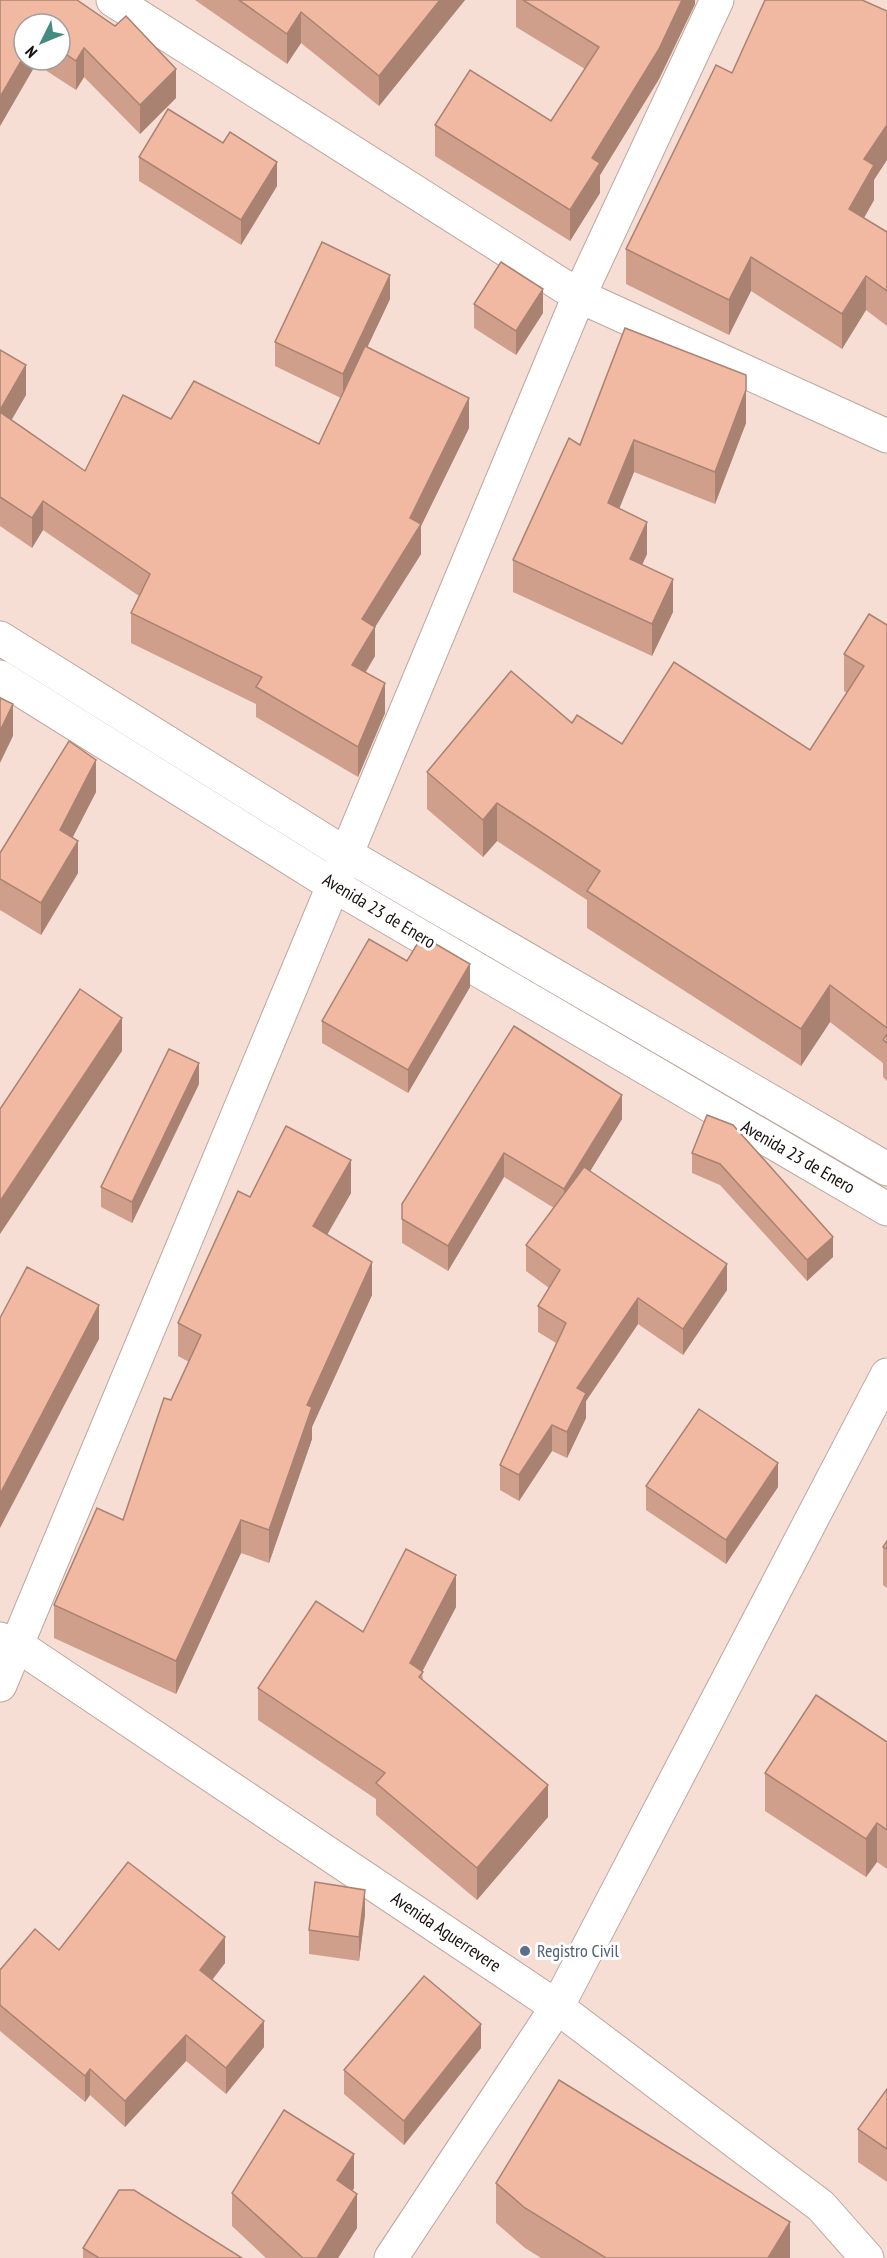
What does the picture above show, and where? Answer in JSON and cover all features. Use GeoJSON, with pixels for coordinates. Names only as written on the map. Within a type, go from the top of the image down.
{"type":"FeatureCollection","features":[{"type":"Feature","properties":{"kind":"street"},"geometry":{"type":"LineString","coordinates":[[113,0],[579,296],[887,436]]}},
{"type":"Feature","properties":{"kind":"street"},"geometry":{"type":"LineString","coordinates":[[0,1685],[8,1642],[333,885],[579,296],[717,0]]}},
{"type":"Feature","properties":{"kind":"street","name":"Avenida 23 de Enero"},"geometry":{"type":"LineString","coordinates":[[0,638],[346,854],[887,1169]]}},
{"type":"Feature","properties":{"kind":"street","name":"Avenida 23 de Enero"},"geometry":{"type":"LineString","coordinates":[[0,676],[333,885],[887,1209]]}},
{"type":"Feature","properties":{"kind":"street"},"geometry":{"type":"LineString","coordinates":[[391,2258],[557,2007],[887,1375]]}},
{"type":"Feature","properties":{"kind":"street","name":"Avenida Aguerrevere"},"geometry":{"type":"LineString","coordinates":[[8,1642],[557,2007],[821,2206],[867,2258]]}},
{"type":"Feature","properties":{"kind":"building"},"geometry":{"type":"Polygon","coordinates":[[[0,0],[77,0],[115,26],[126,16],[176,69],[140,105],[84,48],[76,61],[72,58],[72,12],[12,12],[12,72],[15,72],[0,97],[0,0]]]}},
{"type":"Feature","properties":{"kind":"building"},"geometry":{"type":"Polygon","coordinates":[[[239,0],[440,0],[379,76],[301,12],[287,34],[239,0]]]}},
{"type":"Feature","properties":{"kind":"building"},"geometry":{"type":"Polygon","coordinates":[[[523,0],[682,0],[659,49],[592,158],[600,163],[570,210],[435,125],[470,70],[551,121],[599,47],[523,0]]]}},
{"type":"Feature","properties":{"kind":"building"},"geometry":{"type":"Polygon","coordinates":[[[765,0],[862,0],[887,11],[887,125],[864,159],[874,165],[849,209],[887,232],[887,291],[866,276],[842,314],[751,257],[729,300],[626,249],[716,65],[732,73],[765,0]]]}},
{"type":"Feature","properties":{"kind":"building"},"geometry":{"type":"Polygon","coordinates":[[[168,109],[223,143],[230,132],[277,162],[241,220],[139,157],[168,109]]]}},
{"type":"Feature","properties":{"kind":"building"},"geometry":{"type":"Polygon","coordinates":[[[322,242],[390,275],[343,374],[275,342],[322,242]]]}},
{"type":"Feature","properties":{"kind":"building"},"geometry":{"type":"Polygon","coordinates":[[[501,262],[543,289],[516,331],[474,304],[501,262]]]}},
{"type":"Feature","properties":{"kind":"building"},"geometry":{"type":"Polygon","coordinates":[[[625,328],[746,375],[746,390],[715,472],[634,440],[608,503],[647,522],[630,559],[673,579],[652,624],[513,560],[569,438],[580,445],[625,328]]]}},
{"type":"Feature","properties":{"kind":"building"},"geometry":{"type":"Polygon","coordinates":[[[365,346],[469,398],[410,518],[421,524],[362,619],[375,627],[352,665],[385,683],[358,747],[256,687],[262,677],[131,613],[150,574],[43,501],[32,518],[0,497],[0,412],[85,471],[123,395],[171,419],[194,381],[319,444],[365,346]]]}},
{"type":"Feature","properties":{"kind":"building"},"geometry":{"type":"Polygon","coordinates":[[[0,350],[26,365],[0,410],[0,350]]]}},
{"type":"Feature","properties":{"kind":"building"},"geometry":{"type":"Polygon","coordinates":[[[869,614],[887,625],[887,1028],[830,985],[801,1029],[587,891],[600,871],[497,803],[483,820],[427,772],[511,671],[572,723],[577,715],[622,744],[674,662],[810,750],[864,666],[844,654],[869,614]]]}},
{"type":"Feature","properties":{"kind":"building"},"geometry":{"type":"Polygon","coordinates":[[[0,698],[13,704],[0,731],[0,698]]]}},
{"type":"Feature","properties":{"kind":"building"},"geometry":{"type":"Polygon","coordinates":[[[69,741],[96,760],[60,830],[78,841],[41,903],[0,879],[0,853],[69,741]]]}},
{"type":"Feature","properties":{"kind":"building"},"geometry":{"type":"Polygon","coordinates":[[[422,936],[470,964],[408,1070],[322,1021],[369,939],[407,961],[422,936]]]}},
{"type":"Feature","properties":{"kind":"building"},"geometry":{"type":"Polygon","coordinates":[[[80,989],[122,1018],[0,1201],[0,1109],[80,989]]]}},
{"type":"Feature","properties":{"kind":"building"},"geometry":{"type":"Polygon","coordinates":[[[514,1026],[622,1095],[564,1189],[504,1153],[448,1246],[402,1219],[402,1204],[514,1026]]]}},
{"type":"Feature","properties":{"kind":"building"},"geometry":{"type":"Polygon","coordinates":[[[169,1049],[199,1063],[132,1202],[101,1187],[169,1049]]]}},
{"type":"Feature","properties":{"kind":"building"},"geometry":{"type":"Polygon","coordinates":[[[707,1115],[733,1125],[833,1237],[807,1260],[720,1164],[692,1153],[707,1115]]]}},
{"type":"Feature","properties":{"kind":"building"},"geometry":{"type":"Polygon","coordinates":[[[286,1126],[351,1160],[313,1226],[372,1262],[307,1405],[312,1407],[269,1530],[241,1520],[176,1661],[54,1605],[97,1508],[123,1520],[164,1398],[171,1400],[201,1335],[178,1323],[238,1191],[250,1197],[286,1126]]]}},
{"type":"Feature","properties":{"kind":"building"},"geometry":{"type":"Polygon","coordinates":[[[584,1167],[727,1264],[683,1329],[638,1298],[577,1388],[586,1393],[567,1432],[552,1425],[519,1475],[500,1465],[566,1323],[538,1306],[560,1270],[526,1245],[584,1167]]]}},
{"type":"Feature","properties":{"kind":"building"},"geometry":{"type":"Polygon","coordinates":[[[27,1267],[99,1305],[0,1494],[0,1318],[27,1267]]]}},
{"type":"Feature","properties":{"kind":"building"},"geometry":{"type":"Polygon","coordinates":[[[699,1409],[778,1463],[726,1540],[646,1486],[699,1409]]]}},
{"type":"Feature","properties":{"kind":"building"},"geometry":{"type":"Polygon","coordinates":[[[406,1549],[456,1575],[410,1663],[423,1672],[419,1677],[548,1785],[477,1868],[376,1783],[385,1773],[258,1688],[316,1601],[363,1632],[406,1549]]]}},
{"type":"Feature","properties":{"kind":"building"},"geometry":{"type":"Polygon","coordinates":[[[816,1695],[887,1742],[887,1830],[877,1823],[866,1839],[765,1773],[816,1695]]]}},
{"type":"Feature","properties":{"kind":"building"},"geometry":{"type":"Polygon","coordinates":[[[128,1862],[225,1937],[200,1970],[264,2021],[226,2068],[186,2035],[125,2101],[90,2069],[85,2076],[0,2005],[0,1970],[35,1929],[59,1950],[128,1862]]]}},
{"type":"Feature","properties":{"kind":"building"},"geometry":{"type":"Polygon","coordinates":[[[315,1882],[365,1890],[359,1937],[309,1930],[315,1882]]]}},
{"type":"Feature","properties":{"kind":"building"},"geometry":{"type":"Polygon","coordinates":[[[424,1976],[481,2024],[404,2121],[344,2070],[424,1976]]]}},
{"type":"Feature","properties":{"kind":"building"},"geometry":{"type":"Polygon","coordinates":[[[559,2080],[790,2222],[768,2258],[606,2258],[525,2208],[496,2183],[559,2080]]]}},
{"type":"Feature","properties":{"kind":"building"},"geometry":{"type":"Polygon","coordinates":[[[887,2089],[887,2149],[858,2129],[887,2089]]]}},
{"type":"Feature","properties":{"kind":"building"},"geometry":{"type":"Polygon","coordinates":[[[284,2110],[354,2154],[337,2180],[357,2194],[317,2258],[303,2258],[232,2193],[284,2110]]]}},
{"type":"Feature","properties":{"kind":"building"},"geometry":{"type":"Polygon","coordinates":[[[119,2190],[134,2190],[242,2258],[99,2258],[83,2248],[119,2190]]]}},
{"type":"Feature","properties":{"kind":"place","name":"Registro Civil"},"geometry":{"type":"Point","coordinates":[525,1951]}}]}
